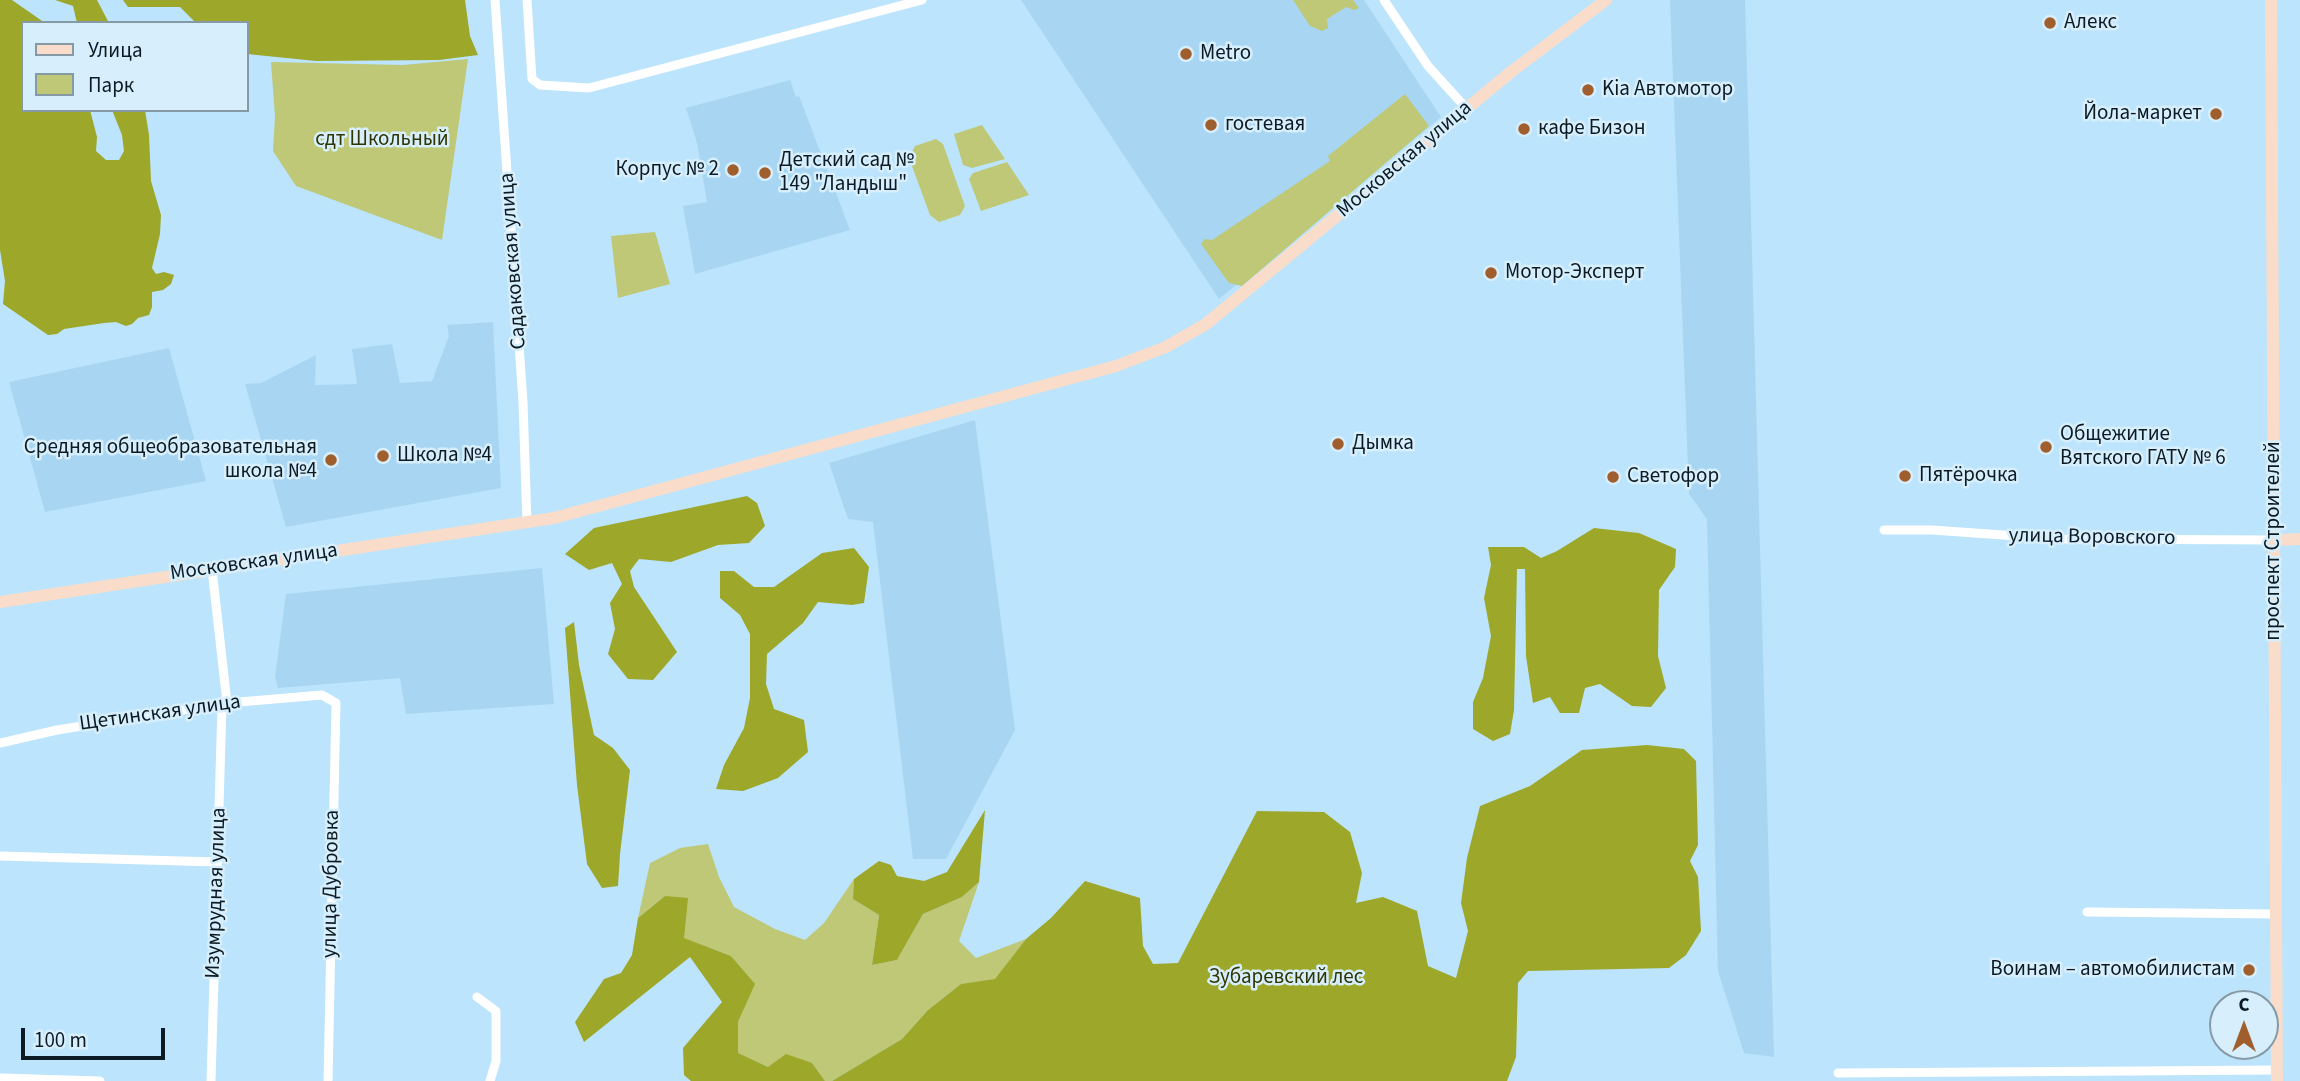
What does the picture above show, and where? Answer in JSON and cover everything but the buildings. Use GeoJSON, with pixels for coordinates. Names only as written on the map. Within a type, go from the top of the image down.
{"type":"FeatureCollection","features":[{"type":"Feature","properties":{"kind":"main road","name":"Московская улица"},"geometry":{"type":"LineString","coordinates":[[0,602],[554,518],[1104,370],[1166,347],[1206,324],[1511,72],[1606,0]]}},
{"type":"Feature","properties":{"kind":"main road","name":"проспект Строителей"},"geometry":{"type":"LineString","coordinates":[[2271,0],[2277,1075]]}},
{"type":"Feature","properties":{"kind":"main road","name":"улица Воровского"},"geometry":{"type":"LineString","coordinates":[[2274,540],[2300,539]]}},
{"type":"Feature","properties":{"kind":"street","name":"Садаковская улица"},"geometry":{"type":"LineString","coordinates":[[495,0],[523,390],[527,523]]}},
{"type":"Feature","properties":{"kind":"street"},"geometry":{"type":"LineString","coordinates":[[527,0],[534,81],[540,85],[589,88],[922,0]]}},
{"type":"Feature","properties":{"kind":"street"},"geometry":{"type":"LineString","coordinates":[[1384,0],[1428,66],[1467,109]]}},
{"type":"Feature","properties":{"kind":"street","name":"улица Воровского"},"geometry":{"type":"LineString","coordinates":[[1884,530],[1932,530],[2060,539],[2274,540]]}},
{"type":"Feature","properties":{"kind":"street","name":"Изумрудная улица"},"geometry":{"type":"LineString","coordinates":[[211,1081],[225,704],[212,569]]}},
{"type":"Feature","properties":{"kind":"street","name":"Щетинская улица"},"geometry":{"type":"LineString","coordinates":[[0,743],[57,730],[225,704],[322,695]]}},
{"type":"Feature","properties":{"kind":"street","name":"улица Дубровка"},"geometry":{"type":"LineString","coordinates":[[322,695],[336,702],[328,1081]]}},
{"type":"Feature","properties":{"kind":"street"},"geometry":{"type":"LineString","coordinates":[[0,856],[218,862]]}},
{"type":"Feature","properties":{"kind":"street"},"geometry":{"type":"LineString","coordinates":[[2087,912],[2276,914]]}},
{"type":"Feature","properties":{"kind":"street"},"geometry":{"type":"LineString","coordinates":[[477,997],[496,1011],[496,1061],[490,1081]]}},
{"type":"Feature","properties":{"kind":"street"},"geometry":{"type":"LineString","coordinates":[[1838,1073],[2277,1075]]}},
{"type":"Feature","properties":{"kind":"street"},"geometry":{"type":"LineString","coordinates":[[0,1078],[100,1081]]}},
{"type":"Feature","properties":{"kind":"shaded area"},"geometry":{"type":"Polygon","coordinates":[[[1021,0],[1364,0],[1441,117],[1219,299],[1021,0]]]}},
{"type":"Feature","properties":{"kind":"shaded area"},"geometry":{"type":"Polygon","coordinates":[[[1670,0],[1745,0],[1774,1057],[1744,1053],[1718,971],[1707,519],[1689,494],[1670,0]]]}},
{"type":"Feature","properties":{"kind":"shaded area","name":"Детский сад № 149 \"Ландыш\""},"geometry":{"type":"Polygon","coordinates":[[[790,80],[796,97],[799,96],[850,230],[695,274],[683,206],[707,202],[697,143],[686,108],[790,80]]]}},
{"type":"Feature","properties":{"kind":"shaded area","name":"Школа №4"},"geometry":{"type":"Polygon","coordinates":[[[493,322],[501,488],[286,527],[245,384],[261,383],[316,355],[315,385],[357,384],[352,349],[392,344],[400,383],[432,381],[449,336],[447,325],[493,322]]]}},
{"type":"Feature","properties":{"kind":"shaded area"},"geometry":{"type":"Polygon","coordinates":[[[169,348],[206,481],[45,512],[9,382],[169,348]]]}},
{"type":"Feature","properties":{"kind":"shaded area"},"geometry":{"type":"Polygon","coordinates":[[[975,420],[1015,730],[946,859],[913,859],[873,522],[848,519],[829,463],[975,420]]]}},
{"type":"Feature","properties":{"kind":"shaded area"},"geometry":{"type":"Polygon","coordinates":[[[542,568],[554,704],[406,714],[400,678],[278,688],[275,677],[286,594],[542,568]]]}},
{"type":"Feature","properties":{"kind":"green space"},"geometry":{"type":"Polygon","coordinates":[[[0,0],[12,0],[42,21],[21,21],[21,112],[91,112],[97,137],[96,151],[106,160],[119,160],[124,151],[122,135],[113,112],[145,112],[151,181],[161,215],[160,234],[152,268],[156,274],[164,272],[174,275],[171,284],[163,290],[152,292],[149,315],[138,318],[132,324],[126,326],[116,322],[104,323],[64,329],[57,334],[48,335],[3,304],[5,281],[0,250],[0,0]]]}},
{"type":"Feature","properties":{"kind":"green space"},"geometry":{"type":"Polygon","coordinates":[[[55,0],[97,0],[108,21],[77,21],[73,6],[55,0]]]}},
{"type":"Feature","properties":{"kind":"green space"},"geometry":{"type":"Polygon","coordinates":[[[123,0],[465,0],[470,36],[478,55],[439,60],[316,61],[248,54],[248,21],[194,21],[180,7],[128,7],[123,0]]]}},
{"type":"Feature","properties":{"kind":"green space"},"geometry":{"type":"Polygon","coordinates":[[[1293,0],[1353,0],[1359,8],[1354,10],[1346,7],[1327,19],[1328,28],[1322,31],[1310,26],[1293,0]]]}},
{"type":"Feature","properties":{"kind":"green space","name":"сдт Школьный"},"geometry":{"type":"Polygon","coordinates":[[[468,59],[442,240],[296,186],[273,151],[275,116],[271,62],[403,65],[468,59]]]}},
{"type":"Feature","properties":{"kind":"green space"},"geometry":{"type":"Polygon","coordinates":[[[1405,94],[1429,126],[1242,286],[1229,283],[1201,244],[1205,239],[1212,240],[1330,161],[1328,156],[1405,94]]]}},
{"type":"Feature","properties":{"kind":"green space"},"geometry":{"type":"Polygon","coordinates":[[[982,125],[1005,159],[972,168],[963,165],[954,134],[982,125]]]}},
{"type":"Feature","properties":{"kind":"green space"},"geometry":{"type":"Polygon","coordinates":[[[936,139],[943,144],[965,206],[960,215],[939,222],[930,215],[909,158],[915,146],[936,139]]]}},
{"type":"Feature","properties":{"kind":"green space"},"geometry":{"type":"Polygon","coordinates":[[[1007,162],[1029,195],[981,211],[969,179],[973,173],[1007,162]]]}},
{"type":"Feature","properties":{"kind":"green space"},"geometry":{"type":"Polygon","coordinates":[[[655,232],[670,284],[618,298],[611,236],[655,232]]]}},
{"type":"Feature","properties":{"kind":"green space"},"geometry":{"type":"Polygon","coordinates":[[[747,496],[757,503],[765,526],[749,543],[718,545],[671,562],[639,559],[630,571],[634,587],[677,652],[653,680],[628,679],[608,654],[615,629],[610,603],[622,584],[612,563],[589,570],[565,554],[594,528],[747,496]]]}},
{"type":"Feature","properties":{"kind":"green space"},"geometry":{"type":"Polygon","coordinates":[[[1594,528],[1639,533],[1676,549],[1675,567],[1659,590],[1658,656],[1666,688],[1651,707],[1632,706],[1600,684],[1585,688],[1579,713],[1560,713],[1550,697],[1533,703],[1526,656],[1525,569],[1517,569],[1514,710],[1510,734],[1493,741],[1473,729],[1473,702],[1483,678],[1491,636],[1484,598],[1491,565],[1488,547],[1524,547],[1541,558],[1594,528]]]}},
{"type":"Feature","properties":{"kind":"green space"},"geometry":{"type":"Polygon","coordinates":[[[854,548],[869,567],[864,603],[852,605],[818,602],[803,623],[767,654],[766,684],[774,709],[804,720],[808,752],[778,778],[743,791],[716,789],[724,765],[744,728],[750,698],[750,634],[740,615],[720,598],[720,571],[734,571],[754,587],[774,587],[822,553],[854,548]]]}},
{"type":"Feature","properties":{"kind":"green space"},"geometry":{"type":"Polygon","coordinates":[[[574,622],[579,665],[594,735],[613,748],[630,770],[618,886],[602,888],[587,864],[577,785],[565,628],[574,622]]]}},
{"type":"Feature","properties":{"kind":"green space","name":"Зубаревский лес"},"geometry":{"type":"Polygon","coordinates":[[[1647,745],[1684,749],[1696,761],[1698,845],[1690,861],[1698,877],[1701,931],[1686,955],[1669,968],[1528,971],[1518,983],[1516,1057],[1507,1081],[832,1081],[902,1039],[928,1010],[961,984],[995,979],[1026,939],[1051,918],[1085,881],[1140,898],[1143,946],[1153,964],[1178,963],[1257,811],[1324,812],[1350,832],[1362,873],[1356,903],[1383,897],[1417,911],[1428,966],[1456,978],[1468,931],[1461,903],[1467,858],[1480,806],[1530,786],[1582,750],[1647,745]]]}},
{"type":"Feature","properties":{"kind":"green space"},"geometry":{"type":"Polygon","coordinates":[[[985,810],[979,882],[962,897],[923,914],[897,960],[872,965],[879,915],[853,899],[854,879],[879,861],[891,865],[897,876],[924,881],[947,872],[985,810]]]}},
{"type":"Feature","properties":{"kind":"green space"},"geometry":{"type":"Polygon","coordinates":[[[708,844],[719,877],[734,907],[775,929],[805,940],[824,923],[854,879],[853,899],[879,915],[872,965],[897,960],[923,914],[962,897],[979,882],[959,941],[976,958],[1026,939],[995,980],[961,984],[928,1010],[902,1039],[832,1081],[825,1081],[812,1063],[768,1067],[737,1053],[738,1022],[754,984],[731,956],[683,938],[665,896],[638,918],[650,863],[680,848],[708,844]]]}},
{"type":"Feature","properties":{"kind":"green space"},"geometry":{"type":"Polygon","coordinates":[[[665,896],[688,898],[684,938],[731,956],[755,984],[738,1022],[738,1053],[768,1067],[786,1054],[812,1063],[825,1081],[691,1081],[684,1075],[683,1048],[722,1002],[690,957],[584,1042],[575,1022],[604,979],[621,973],[632,955],[638,918],[665,896]]]}},
{"type":"Feature","properties":{"kind":"place","name":"Алекс"},"geometry":{"type":"Point","coordinates":[2050,23]}},
{"type":"Feature","properties":{"kind":"place","name":"Metro"},"geometry":{"type":"Point","coordinates":[1186,54]}},
{"type":"Feature","properties":{"kind":"place","name":"Kia Автомотор"},"geometry":{"type":"Point","coordinates":[1588,90]}},
{"type":"Feature","properties":{"kind":"place","name":"Йола-маркет"},"geometry":{"type":"Point","coordinates":[2216,114]}},
{"type":"Feature","properties":{"kind":"place","name":"гостевая"},"geometry":{"type":"Point","coordinates":[1211,125]}},
{"type":"Feature","properties":{"kind":"place","name":"кафе Бизон"},"geometry":{"type":"Point","coordinates":[1524,129]}},
{"type":"Feature","properties":{"kind":"place","name":"Корпус № 2"},"geometry":{"type":"Point","coordinates":[733,170]}},
{"type":"Feature","properties":{"kind":"place","name":"Детский сад № 149 \"Ландыш\""},"geometry":{"type":"Point","coordinates":[765,173]}},
{"type":"Feature","properties":{"kind":"place","name":"Мотор-Эксперт"},"geometry":{"type":"Point","coordinates":[1491,273]}},
{"type":"Feature","properties":{"kind":"place","name":"Дымка"},"geometry":{"type":"Point","coordinates":[1338,444]}},
{"type":"Feature","properties":{"kind":"place","name":"Общежитие Вятского ГАТУ № 6"},"geometry":{"type":"Point","coordinates":[2046,447]}},
{"type":"Feature","properties":{"kind":"place","name":"Школа №4"},"geometry":{"type":"Point","coordinates":[383,456]}},
{"type":"Feature","properties":{"kind":"place","name":"Средняя общеобразовательная школа №4"},"geometry":{"type":"Point","coordinates":[331,460]}},
{"type":"Feature","properties":{"kind":"place","name":"Пятёрочка"},"geometry":{"type":"Point","coordinates":[1905,476]}},
{"type":"Feature","properties":{"kind":"place","name":"Светофор"},"geometry":{"type":"Point","coordinates":[1613,477]}},
{"type":"Feature","properties":{"kind":"place","name":"Воинам – автомобилистам"},"geometry":{"type":"Point","coordinates":[2249,970]}}]}
